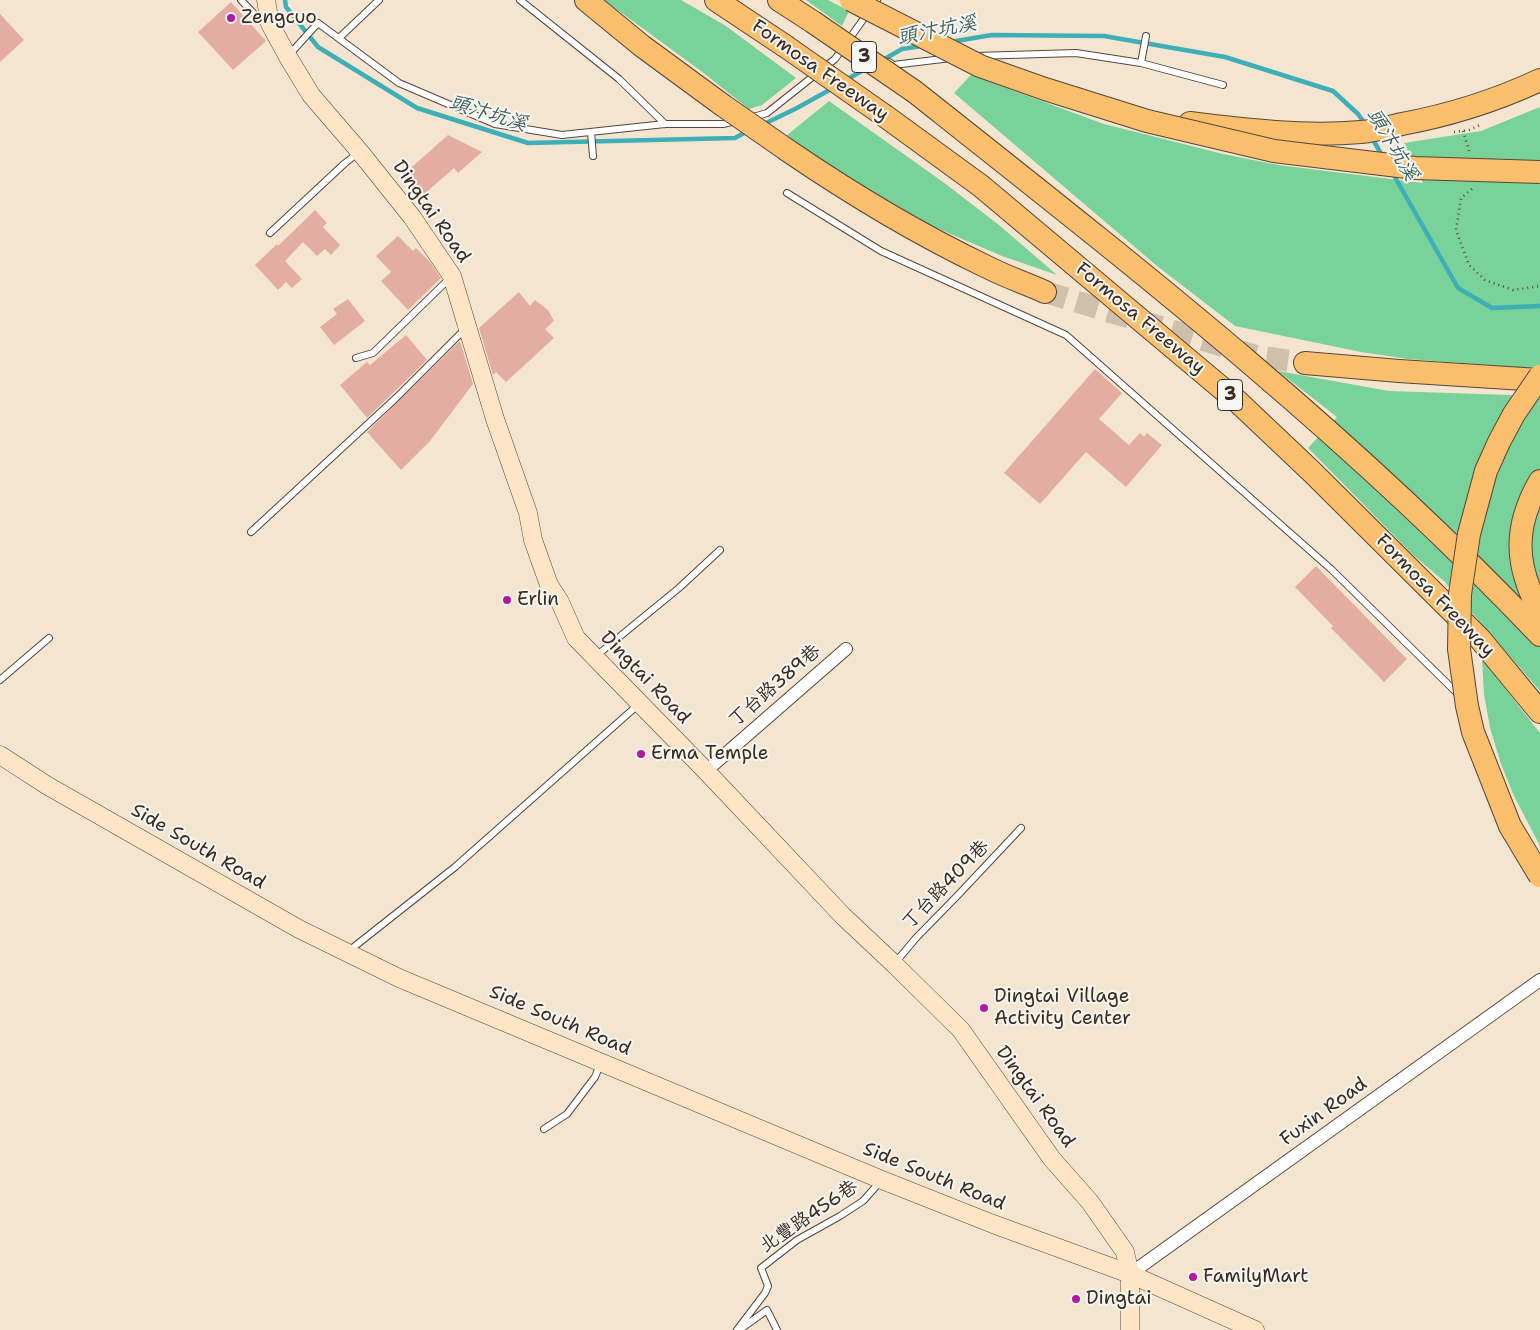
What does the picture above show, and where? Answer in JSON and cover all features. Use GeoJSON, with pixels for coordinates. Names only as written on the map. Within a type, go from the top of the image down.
{"type":"FeatureCollection","features":[{"type":"Feature","properties":{"kind":"highway"},"geometry":{"type":"LineString","coordinates":[[586,0],[642,46],[721,104],[834,182],[922,233],[986,267],[1045,292]]}},
{"type":"Feature","properties":{"kind":"highway","name":"Formosa Freeway"},"geometry":{"type":"LineString","coordinates":[[716,0],[885,116],[981,186],[1237,400],[1311,470],[1480,639],[1540,712]]}},
{"type":"Feature","properties":{"kind":"highway","name":"Formosa Freeway"},"geometry":{"type":"LineString","coordinates":[[780,0],[915,92],[1087,228],[1316,420],[1483,575],[1540,635]]}},
{"type":"Feature","properties":{"kind":"highway"},"geometry":{"type":"LineString","coordinates":[[851,0],[980,66],[1045,89],[1147,121],[1274,151],[1415,168],[1540,172]]}},
{"type":"Feature","properties":{"kind":"highway"},"geometry":{"type":"LineString","coordinates":[[1147,121],[1178,121],[1250,131],[1363,132],[1435,118],[1472,108],[1508,95],[1540,80]]}},
{"type":"Feature","properties":{"kind":"highway"},"geometry":{"type":"LineString","coordinates":[[1305,363],[1540,380]]}},
{"type":"Feature","properties":{"kind":"highway"},"geometry":{"type":"LineString","coordinates":[[1506,378],[1540,376]]}},
{"type":"Feature","properties":{"kind":"highway"},"geometry":{"type":"LineString","coordinates":[[1540,376],[1514,414],[1486,471],[1469,534],[1460,594],[1459,649],[1467,706],[1473,732],[1510,826],[1540,876]]}},
{"type":"Feature","properties":{"kind":"highway"},"geometry":{"type":"LineString","coordinates":[[1540,481],[1529,500],[1522,524],[1520,547],[1522,569],[1530,592],[1540,612]]}},
{"type":"Feature","properties":{"kind":"street","name":"Dingtai Road"},"geometry":{"type":"LineString","coordinates":[[266,0],[270,24],[311,95],[412,217],[452,276],[495,419],[528,512],[533,540],[549,585],[560,602],[576,638],[706,771],[843,916],[960,1030],[1052,1159],[1090,1202],[1120,1244],[1130,1274],[1130,1330]]}},
{"type":"Feature","properties":{"kind":"street","name":"丁台路389巷"},"geometry":{"type":"LineString","coordinates":[[706,771],[846,649]]}},
{"type":"Feature","properties":{"kind":"street","name":"Side South Road"},"geometry":{"type":"LineString","coordinates":[[0,755],[48,786],[300,930],[399,978],[882,1180],[993,1224],[1130,1274],[1255,1330]]}},
{"type":"Feature","properties":{"kind":"street","name":"Fuxin Road"},"geometry":{"type":"LineString","coordinates":[[1130,1274],[1540,980]]}},
{"type":"Feature","properties":{"kind":"lane"},"geometry":{"type":"LineString","coordinates":[[240,0],[261,21],[270,24]]}},
{"type":"Feature","properties":{"kind":"lane"},"geometry":{"type":"LineString","coordinates":[[339,38],[379,0]]}},
{"type":"Feature","properties":{"kind":"lane"},"geometry":{"type":"LineString","coordinates":[[520,0],[619,79],[665,124]]}},
{"type":"Feature","properties":{"kind":"lane"},"geometry":{"type":"LineString","coordinates":[[288,57],[318,23],[399,83],[495,124],[562,135],[665,124],[723,124],[767,114],[834,59],[877,0]]}},
{"type":"Feature","properties":{"kind":"lane"},"geometry":{"type":"LineString","coordinates":[[1141,62],[1146,36]]}},
{"type":"Feature","properties":{"kind":"lane"},"geometry":{"type":"LineString","coordinates":[[850,37],[858,42]]}},
{"type":"Feature","properties":{"kind":"lane"},"geometry":{"type":"LineString","coordinates":[[886,60],[893,65],[985,54],[1076,53],[1141,62],[1223,85]]}},
{"type":"Feature","properties":{"kind":"lane"},"geometry":{"type":"LineString","coordinates":[[592,132],[594,156]]}},
{"type":"Feature","properties":{"kind":"lane"},"geometry":{"type":"LineString","coordinates":[[270,233],[344,164],[360,152]]}},
{"type":"Feature","properties":{"kind":"lane"},"geometry":{"type":"LineString","coordinates":[[787,193],[881,251],[1066,335],[1332,570],[1463,699],[1480,729],[1494,795],[1540,872]]}},
{"type":"Feature","properties":{"kind":"lane"},"geometry":{"type":"LineString","coordinates":[[356,358],[373,353],[452,276]]}},
{"type":"Feature","properties":{"kind":"lane"},"geometry":{"type":"LineString","coordinates":[[251,532],[396,398],[467,327]]}},
{"type":"Feature","properties":{"kind":"lane"},"geometry":{"type":"LineString","coordinates":[[595,657],[679,588],[720,550]]}},
{"type":"Feature","properties":{"kind":"lane"},"geometry":{"type":"LineString","coordinates":[[0,680],[49,638]]}},
{"type":"Feature","properties":{"kind":"lane"},"geometry":{"type":"LineString","coordinates":[[347,953],[455,867],[640,704]]}},
{"type":"Feature","properties":{"kind":"lane","name":"丁台路409巷"},"geometry":{"type":"LineString","coordinates":[[894,964],[916,938],[1022,828]]}},
{"type":"Feature","properties":{"kind":"lane"},"geometry":{"type":"LineString","coordinates":[[544,1130],[567,1114],[602,1062]]}},
{"type":"Feature","properties":{"kind":"lane","name":"北豐路456巷"},"geometry":{"type":"LineString","coordinates":[[738,1330],[768,1286],[760,1268],[797,1240],[863,1201],[882,1180]]}},
{"type":"Feature","properties":{"kind":"lane","name":"北豐路456巷"},"geometry":{"type":"LineString","coordinates":[[738,1330],[767,1310],[777,1330]]}},
{"type":"Feature","properties":{"kind":"path"},"geometry":{"type":"LineString","coordinates":[[1474,187],[1461,198],[1456,230],[1469,265],[1485,280],[1513,290],[1540,286]]}},
{"type":"Feature","properties":{"kind":"green space"},"geometry":{"type":"Polygon","coordinates":[[[604,0],[681,0],[726,26],[796,78],[762,105],[749,109],[701,71],[604,0]]]}},
{"type":"Feature","properties":{"kind":"green space"},"geometry":{"type":"Polygon","coordinates":[[[806,0],[828,0],[849,11],[842,26],[806,0]]]}},
{"type":"Feature","properties":{"kind":"green space"},"geometry":{"type":"Polygon","coordinates":[[[971,75],[1104,124],[1223,154],[1278,165],[1423,183],[1404,143],[1481,131],[1540,107],[1540,367],[1529,368],[1408,359],[1361,352],[1235,326],[1157,266],[954,93],[971,75]]]}},
{"type":"Feature","properties":{"kind":"green space"},"geometry":{"type":"Polygon","coordinates":[[[829,101],[943,182],[999,225],[1057,275],[1002,256],[932,226],[855,185],[786,136],[829,101]]]}},
{"type":"Feature","properties":{"kind":"green space"},"geometry":{"type":"Polygon","coordinates":[[[1278,371],[1389,391],[1540,396],[1540,691],[1445,582],[1413,555],[1308,448],[1337,417],[1278,371]]]}},
{"type":"Feature","properties":{"kind":"green space"},"geometry":{"type":"Polygon","coordinates":[[[1482,659],[1540,733],[1540,846],[1514,796],[1501,764],[1490,728],[1484,694],[1482,659]]]}},
{"type":"Feature","properties":{"kind":"building"},"geometry":{"type":"Polygon","coordinates":[[[231,2],[266,41],[233,70],[198,32],[231,2]]]}},
{"type":"Feature","properties":{"kind":"building"},"geometry":{"type":"Polygon","coordinates":[[[0,14],[24,40],[0,62],[0,14]]]}},
{"type":"Feature","properties":{"kind":"building"},"geometry":{"type":"Polygon","coordinates":[[[448,135],[482,152],[458,173],[454,168],[422,196],[404,174],[448,135]]]}},
{"type":"Feature","properties":{"kind":"building"},"geometry":{"type":"Polygon","coordinates":[[[315,210],[327,223],[323,227],[340,245],[331,255],[325,249],[317,256],[303,242],[285,261],[302,279],[292,288],[286,282],[278,290],[255,265],[277,244],[278,246],[315,210]]]}},
{"type":"Feature","properties":{"kind":"building"},"geometry":{"type":"Polygon","coordinates":[[[398,236],[413,251],[416,248],[430,262],[441,278],[408,310],[381,281],[391,272],[376,256],[398,236]]]}},
{"type":"Feature","properties":{"kind":"building"},"geometry":{"type":"Polygon","coordinates":[[[519,292],[530,306],[535,300],[548,310],[554,321],[545,329],[554,338],[506,382],[496,372],[493,375],[479,328],[519,292]]]}},
{"type":"Feature","properties":{"kind":"building"},"geometry":{"type":"Polygon","coordinates":[[[348,299],[365,321],[334,345],[320,327],[337,314],[333,309],[348,299]]]}},
{"type":"Feature","properties":{"kind":"building"},"geometry":{"type":"Polygon","coordinates":[[[406,335],[427,360],[367,418],[340,385],[367,362],[370,365],[406,335]]]}},
{"type":"Feature","properties":{"kind":"building"},"geometry":{"type":"Polygon","coordinates":[[[460,341],[473,384],[430,441],[401,470],[367,432],[460,341]]]}},
{"type":"Feature","properties":{"kind":"building"},"geometry":{"type":"Polygon","coordinates":[[[1095,369],[1122,393],[1099,419],[1129,445],[1140,433],[1144,437],[1147,433],[1162,445],[1126,487],[1086,452],[1040,504],[1004,473],[1095,369]]]}},
{"type":"Feature","properties":{"kind":"building"},"geometry":{"type":"Polygon","coordinates":[[[1316,566],[1407,659],[1384,682],[1331,628],[1333,626],[1295,587],[1316,566]]]}},
{"type":"Feature","properties":{"kind":"waterway","name":"頭汴坑溪"},"geometry":{"type":"LineString","coordinates":[[285,0],[286,7],[318,47],[417,108],[528,143],[735,138],[748,131]]}},
{"type":"Feature","properties":{"kind":"waterway","name":"頭汴坑溪"},"geometry":{"type":"LineString","coordinates":[[950,42],[992,35],[1104,36],[1225,57],[1333,91],[1358,114],[1365,124]]}},
{"type":"Feature","properties":{"kind":"waterway","name":"頭汴坑溪"},"geometry":{"type":"LineString","coordinates":[[881,61],[902,49],[922,46]]}},
{"type":"Feature","properties":{"kind":"waterway","name":"頭汴坑溪"},"geometry":{"type":"LineString","coordinates":[[846,80],[867,68]]}},
{"type":"Feature","properties":{"kind":"waterway","name":"頭汴坑溪"},"geometry":{"type":"LineString","coordinates":[[762,125],[833,88]]}},
{"type":"Feature","properties":{"kind":"waterway","name":"頭汴坑溪"},"geometry":{"type":"LineString","coordinates":[[1372,138],[1383,157]]}},
{"type":"Feature","properties":{"kind":"waterway","name":"頭汴坑溪"},"geometry":{"type":"LineString","coordinates":[[1392,172],[1458,288],[1492,308],[1540,306]]}},
{"type":"Feature","properties":{"kind":"tunnel"},"geometry":{"type":"LineString","coordinates":[[1045,292],[1256,356],[1305,363]]}},
{"type":"Feature","properties":{"kind":"place","name":"Zengcuo"},"geometry":{"type":"Point","coordinates":[231,18]}},
{"type":"Feature","properties":{"kind":"place","name":"Erlin"},"geometry":{"type":"Point","coordinates":[507,600]}},
{"type":"Feature","properties":{"kind":"place","name":"Erma Temple"},"geometry":{"type":"Point","coordinates":[641,754]}},
{"type":"Feature","properties":{"kind":"place","name":"Dingtai Village Activity Center"},"geometry":{"type":"Point","coordinates":[984,1008]}},
{"type":"Feature","properties":{"kind":"place","name":"FamilyMart"},"geometry":{"type":"Point","coordinates":[1193,1277]}},
{"type":"Feature","properties":{"kind":"place","name":"Dingtai"},"geometry":{"type":"Point","coordinates":[1076,1299]}}]}
